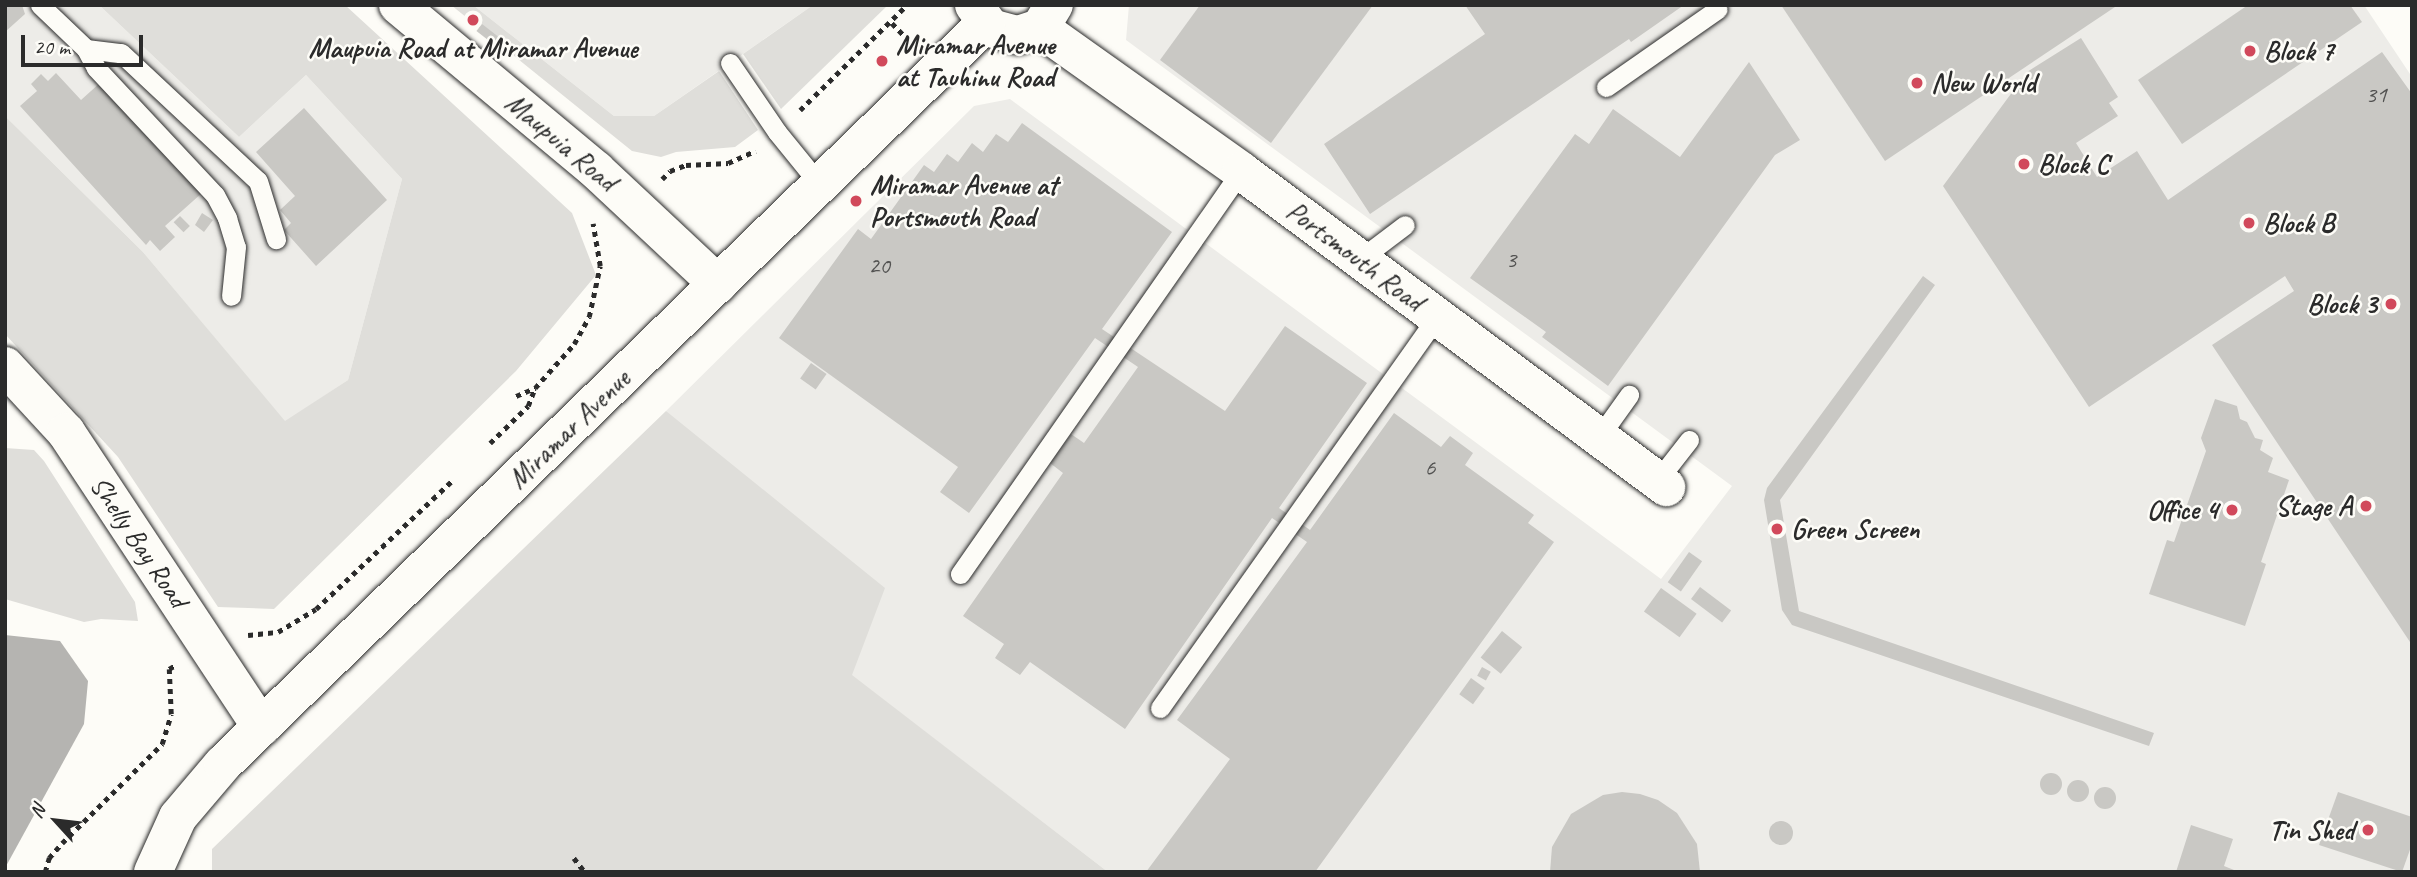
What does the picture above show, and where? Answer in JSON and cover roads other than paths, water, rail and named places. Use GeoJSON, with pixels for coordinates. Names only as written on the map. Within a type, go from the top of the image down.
{"type":"FeatureCollection","features":[{"type":"Feature","properties":{"kind":"street","name":"Maupuia Road"},"geometry":{"type":"LineString","coordinates":[[398,5],[596,170],[718,284]]}},
{"type":"Feature","properties":{"kind":"street","name":"Miramar Avenue"},"geometry":{"type":"LineString","coordinates":[[158,858],[198,790],[820,185],[980,14]]}},
{"type":"Feature","properties":{"kind":"street"},"geometry":{"type":"LineString","coordinates":[[980,14],[1004,34],[1018,35],[1047,16]]}},
{"type":"Feature","properties":{"kind":"street","name":"Portsmouth Road"},"geometry":{"type":"LineString","coordinates":[[1047,16],[1241,171],[1662,484]]}},
{"type":"Feature","properties":{"kind":"street","name":"Shelly Bay Road"},"geometry":{"type":"LineString","coordinates":[[5,366],[66,432],[261,727]]}},
{"type":"Feature","properties":{"kind":"lane"},"geometry":{"type":"LineString","coordinates":[[40,5],[86,49],[96,68],[215,194],[227,218],[236,247],[231,296]]}},
{"type":"Feature","properties":{"kind":"lane"},"geometry":{"type":"LineString","coordinates":[[1606,87],[1718,9]]}},
{"type":"Feature","properties":{"kind":"lane"},"geometry":{"type":"LineString","coordinates":[[86,49],[121,52],[258,181],[276,239]]}},
{"type":"Feature","properties":{"kind":"lane"},"geometry":{"type":"LineString","coordinates":[[730,62],[776,132],[820,185]]}},
{"type":"Feature","properties":{"kind":"lane"},"geometry":{"type":"LineString","coordinates":[[960,574],[1241,171]]}},
{"type":"Feature","properties":{"kind":"lane"},"geometry":{"type":"LineString","coordinates":[[1360,259],[1405,225]]}},
{"type":"Feature","properties":{"kind":"lane"},"geometry":{"type":"LineString","coordinates":[[1160,708],[1437,317]]}},
{"type":"Feature","properties":{"kind":"lane"},"geometry":{"type":"LineString","coordinates":[[1599,437],[1629,395]]}},
{"type":"Feature","properties":{"kind":"lane"},"geometry":{"type":"LineString","coordinates":[[1662,484],[1689,440]]}},
{"type":"Feature","properties":{"kind":"place","name":"Maupuia Road at Miramar Avenue"},"geometry":{"type":"Point","coordinates":[473,20]}},
{"type":"Feature","properties":{"kind":"place","name":"Block 7"},"geometry":{"type":"Point","coordinates":[2250,51]}},
{"type":"Feature","properties":{"kind":"place","name":"Miramar Avenue at Tauhinu Road"},"geometry":{"type":"Point","coordinates":[882,61]}},
{"type":"Feature","properties":{"kind":"place","name":"New World"},"geometry":{"type":"Point","coordinates":[1917,83]}},
{"type":"Feature","properties":{"kind":"place","name":"Block C"},"geometry":{"type":"Point","coordinates":[2024,164]}},
{"type":"Feature","properties":{"kind":"place","name":"Miramar Avenue at Portsmouth Road"},"geometry":{"type":"Point","coordinates":[856,201]}},
{"type":"Feature","properties":{"kind":"place","name":"Block B"},"geometry":{"type":"Point","coordinates":[2249,223]}},
{"type":"Feature","properties":{"kind":"place","name":"Block 3"},"geometry":{"type":"Point","coordinates":[2391,304]}},
{"type":"Feature","properties":{"kind":"place","name":"Stage A"},"geometry":{"type":"Point","coordinates":[2366,506]}},
{"type":"Feature","properties":{"kind":"place","name":"Office 4"},"geometry":{"type":"Point","coordinates":[2232,510]}},
{"type":"Feature","properties":{"kind":"place","name":"Green Screen"},"geometry":{"type":"Point","coordinates":[1777,529]}},
{"type":"Feature","properties":{"kind":"place","name":"Tin Shed"},"geometry":{"type":"Point","coordinates":[2368,830]}}]}
